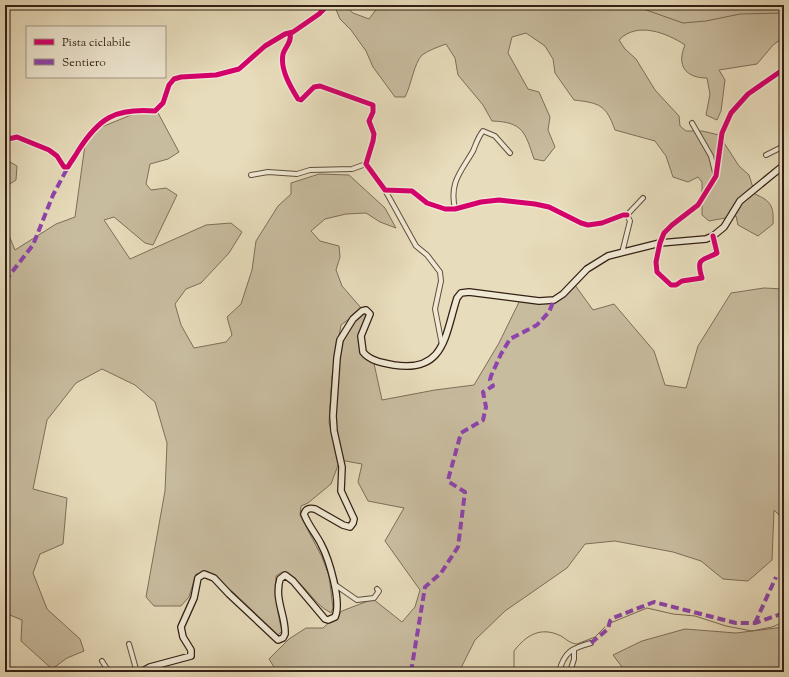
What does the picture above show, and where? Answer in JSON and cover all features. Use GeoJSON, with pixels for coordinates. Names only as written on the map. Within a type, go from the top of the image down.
{"type":"FeatureCollection","features":[{"type":"Feature","properties":{"kind":"main road"},"geometry":{"type":"LineString","coordinates":[[141,672],[150,667],[191,656],[191,650],[183,637],[180,627],[194,598],[198,578],[204,574],[214,578],[275,639],[280,640],[285,634],[279,600],[279,582],[285,575],[290,578],[325,619],[328,620],[335,617],[337,610],[333,583],[326,554],[304,514],[310,508],[315,509],[343,525],[350,526],[354,523],[354,519],[341,491],[342,467],[333,423],[337,358],[340,340],[353,319],[362,311],[366,310],[370,314],[361,336],[365,355],[389,364],[409,366],[418,364],[434,358],[439,353],[456,298],[461,293],[470,292],[539,301],[554,300],[563,294],[593,264],[608,256],[660,243],[706,239],[713,236],[724,227],[740,201],[784,165]]}},
{"type":"Feature","properties":{"kind":"street"},"geometry":{"type":"LineString","coordinates":[[5,137],[8,139],[17,137],[48,150],[57,156],[64,167],[68,167],[87,136],[103,121],[117,113],[125,111],[155,110],[163,103],[169,85],[174,79],[181,77],[216,75],[239,69],[265,46],[285,34],[290,34],[328,5]]}},
{"type":"Feature","properties":{"kind":"street"},"geometry":{"type":"LineString","coordinates":[[290,34],[290,39],[284,53],[285,73],[298,99],[301,100],[314,87],[320,86],[373,105],[373,112],[369,121],[374,134],[366,164]]}},
{"type":"Feature","properties":{"kind":"street"},"geometry":{"type":"LineString","coordinates":[[713,236],[717,253],[705,257],[700,264],[699,269],[702,278],[682,281],[676,285],[671,285],[656,269],[660,243],[664,233],[698,205],[716,176],[722,133],[731,113],[748,94],[784,69]]}},
{"type":"Feature","properties":{"kind":"street"},"geometry":{"type":"LineString","coordinates":[[5,88],[5,114]]}},
{"type":"Feature","properties":{"kind":"street"},"geometry":{"type":"LineString","coordinates":[[692,123],[711,156],[716,176]]}},
{"type":"Feature","properties":{"kind":"street"},"geometry":{"type":"LineString","coordinates":[[456,209],[453,200],[454,186],[463,165],[473,151],[481,133],[483,131],[495,136],[510,153]]}},
{"type":"Feature","properties":{"kind":"street"},"geometry":{"type":"LineString","coordinates":[[766,155],[784,146]]}},
{"type":"Feature","properties":{"kind":"street"},"geometry":{"type":"LineString","coordinates":[[251,175],[268,172],[296,174],[310,170],[352,169],[366,164]]}},
{"type":"Feature","properties":{"kind":"street"},"geometry":{"type":"LineString","coordinates":[[366,164],[385,190],[416,246],[427,255],[440,272],[441,281],[435,309],[442,345]]}},
{"type":"Feature","properties":{"kind":"street"},"geometry":{"type":"LineString","coordinates":[[385,190],[406,189],[412,191],[427,203],[445,209],[456,209],[487,201],[525,202],[549,207],[588,225],[602,223],[623,215],[627,215],[643,198]]}},
{"type":"Feature","properties":{"kind":"street"},"geometry":{"type":"LineString","coordinates":[[622,253],[630,221],[627,215]]}},
{"type":"Feature","properties":{"kind":"street"},"geometry":{"type":"LineString","coordinates":[[333,583],[357,600],[374,598],[380,591],[377,588]]}},
{"type":"Feature","properties":{"kind":"street"},"geometry":{"type":"LineString","coordinates":[[559,672],[561,661],[565,656],[576,647],[590,643]]}},
{"type":"Feature","properties":{"kind":"street"},"geometry":{"type":"LineString","coordinates":[[129,644],[136,669],[141,672]]}},
{"type":"Feature","properties":{"kind":"street"},"geometry":{"type":"LineString","coordinates":[[570,672],[574,650]]}},
{"type":"Feature","properties":{"kind":"street"},"geometry":{"type":"LineString","coordinates":[[102,661],[109,672]]}},
{"type":"Feature","properties":{"kind":"shaded area"},"geometry":{"type":"Polygon","coordinates":[[[334,5],[344,5],[353,13],[369,19],[378,7],[384,5],[784,5],[784,37],[773,45],[757,64],[719,70],[725,80],[721,111],[717,120],[706,115],[710,94],[707,78],[693,76],[688,73],[682,65],[682,52],[685,45],[670,36],[643,30],[626,34],[619,40],[625,49],[636,59],[655,90],[679,116],[680,126],[686,131],[702,131],[719,135],[739,166],[749,175],[755,194],[765,199],[772,208],[773,224],[758,236],[738,225],[736,216],[709,221],[702,215],[702,182],[698,177],[688,182],[673,177],[666,156],[655,141],[615,130],[605,110],[601,107],[590,102],[574,100],[555,73],[553,59],[545,46],[526,33],[512,37],[508,53],[528,89],[539,92],[550,117],[548,130],[555,147],[544,161],[534,159],[525,135],[517,126],[492,121],[483,105],[458,75],[455,58],[446,44],[422,55],[417,63],[405,97],[395,97],[373,67],[366,51],[351,30],[340,19],[334,5]]]}},
{"type":"Feature","properties":{"kind":"shaded area"},"geometry":{"type":"Polygon","coordinates":[[[141,111],[157,111],[179,152],[168,159],[150,164],[146,184],[151,190],[166,188],[177,195],[153,245],[145,243],[114,217],[104,220],[130,259],[206,225],[231,223],[242,232],[229,253],[201,283],[186,289],[175,304],[181,325],[194,348],[226,342],[232,335],[227,317],[241,304],[252,270],[256,241],[278,206],[291,194],[291,183],[319,174],[349,175],[385,208],[396,228],[380,222],[366,213],[346,214],[325,219],[311,231],[320,241],[339,246],[340,257],[336,270],[342,286],[362,309],[341,325],[332,377],[329,423],[339,453],[334,431],[340,340],[353,319],[362,312],[366,313],[369,317],[363,330],[362,346],[373,359],[382,400],[435,390],[474,385],[499,343],[522,296],[544,299],[550,298],[560,293],[572,281],[593,310],[614,304],[654,351],[665,385],[686,388],[698,346],[731,293],[764,288],[784,289],[784,520],[774,510],[772,560],[748,581],[723,579],[701,561],[673,552],[615,541],[585,544],[567,568],[505,611],[475,640],[459,672],[277,672],[269,659],[289,639],[306,628],[323,628],[342,611],[373,599],[402,622],[415,607],[420,590],[385,541],[404,508],[368,501],[358,482],[362,464],[340,460],[331,484],[308,503],[301,506],[300,515],[322,557],[329,576],[333,608],[331,613],[324,609],[302,585],[290,575],[282,572],[276,576],[277,604],[282,631],[278,635],[233,592],[207,572],[196,574],[189,597],[181,606],[154,606],[146,597],[165,491],[167,443],[155,402],[135,385],[102,369],[76,383],[47,420],[33,489],[67,498],[63,544],[40,554],[33,573],[47,609],[80,639],[84,651],[67,658],[52,669],[21,641],[22,620],[5,613],[5,587],[8,584],[5,582],[5,226],[15,250],[56,224],[75,217],[85,145],[99,128],[141,111]]]}},
{"type":"Feature","properties":{"kind":"shaded area"},"geometry":{"type":"Polygon","coordinates":[[[5,159],[17,166],[16,180],[5,187],[5,159]]]}},
{"type":"Feature","properties":{"kind":"shaded area"},"geometry":{"type":"Polygon","coordinates":[[[784,627],[784,672],[623,672],[622,667],[613,655],[642,641],[685,629],[736,633],[784,627]]]}},
{"type":"Feature","properties":{"kind":"waterway"},"geometry":{"type":"LineString","coordinates":[[632,5],[683,23],[706,21],[740,14],[784,13]]}},
{"type":"Feature","properties":{"kind":"waterway"},"geometry":{"type":"LineString","coordinates":[[608,624],[647,608],[673,614],[695,616],[726,626],[752,631],[772,627],[784,622]]}},
{"type":"Feature","properties":{"kind":"waterway"},"geometry":{"type":"LineString","coordinates":[[511,672],[514,667],[514,651],[524,640],[534,634],[541,632],[554,633],[577,644],[595,637],[605,627]]}},
{"type":"Feature","properties":{"kind":"marked path"},"geometry":{"type":"LineString","coordinates":[[5,281],[33,245],[53,195],[68,167]]}},
{"type":"Feature","properties":{"kind":"marked path"},"geometry":{"type":"LineString","coordinates":[[411,672],[425,587],[441,573],[458,547],[465,492],[448,480],[461,433],[483,420],[486,407],[483,392],[493,386],[490,380],[491,376],[510,339],[537,325],[549,312],[554,300]]}},
{"type":"Feature","properties":{"kind":"marked path"},"geometry":{"type":"LineString","coordinates":[[755,623],[776,577]]}},
{"type":"Feature","properties":{"kind":"marked path"},"geometry":{"type":"LineString","coordinates":[[591,643],[608,629],[610,621],[613,618],[654,602],[736,623],[755,623],[784,613]]}},
{"type":"Feature","properties":{"kind":"cycle path"},"geometry":{"type":"LineString","coordinates":[[5,137],[8,139],[17,137],[49,150],[57,156],[64,167],[68,167],[93,130],[109,118],[129,111],[155,111],[163,103],[169,85],[174,79],[181,77],[216,75],[239,69],[265,46],[285,34],[293,32],[319,14],[328,5]]}},
{"type":"Feature","properties":{"kind":"cycle path"},"geometry":{"type":"LineString","coordinates":[[290,34],[289,42],[284,51],[282,60],[284,71],[298,99],[301,100],[314,87],[320,86],[373,105],[373,112],[369,121],[374,134],[366,164],[385,190],[412,191],[427,203],[445,209],[455,209],[481,202],[499,200],[535,204],[549,207],[588,225],[602,223],[623,215],[627,215]]}},
{"type":"Feature","properties":{"kind":"cycle path"},"geometry":{"type":"LineString","coordinates":[[713,236],[717,253],[702,260],[700,263],[702,278],[682,281],[676,285],[671,285],[657,272],[656,262],[664,233],[698,205],[716,176],[722,133],[731,113],[748,94],[784,69]]}}]}
